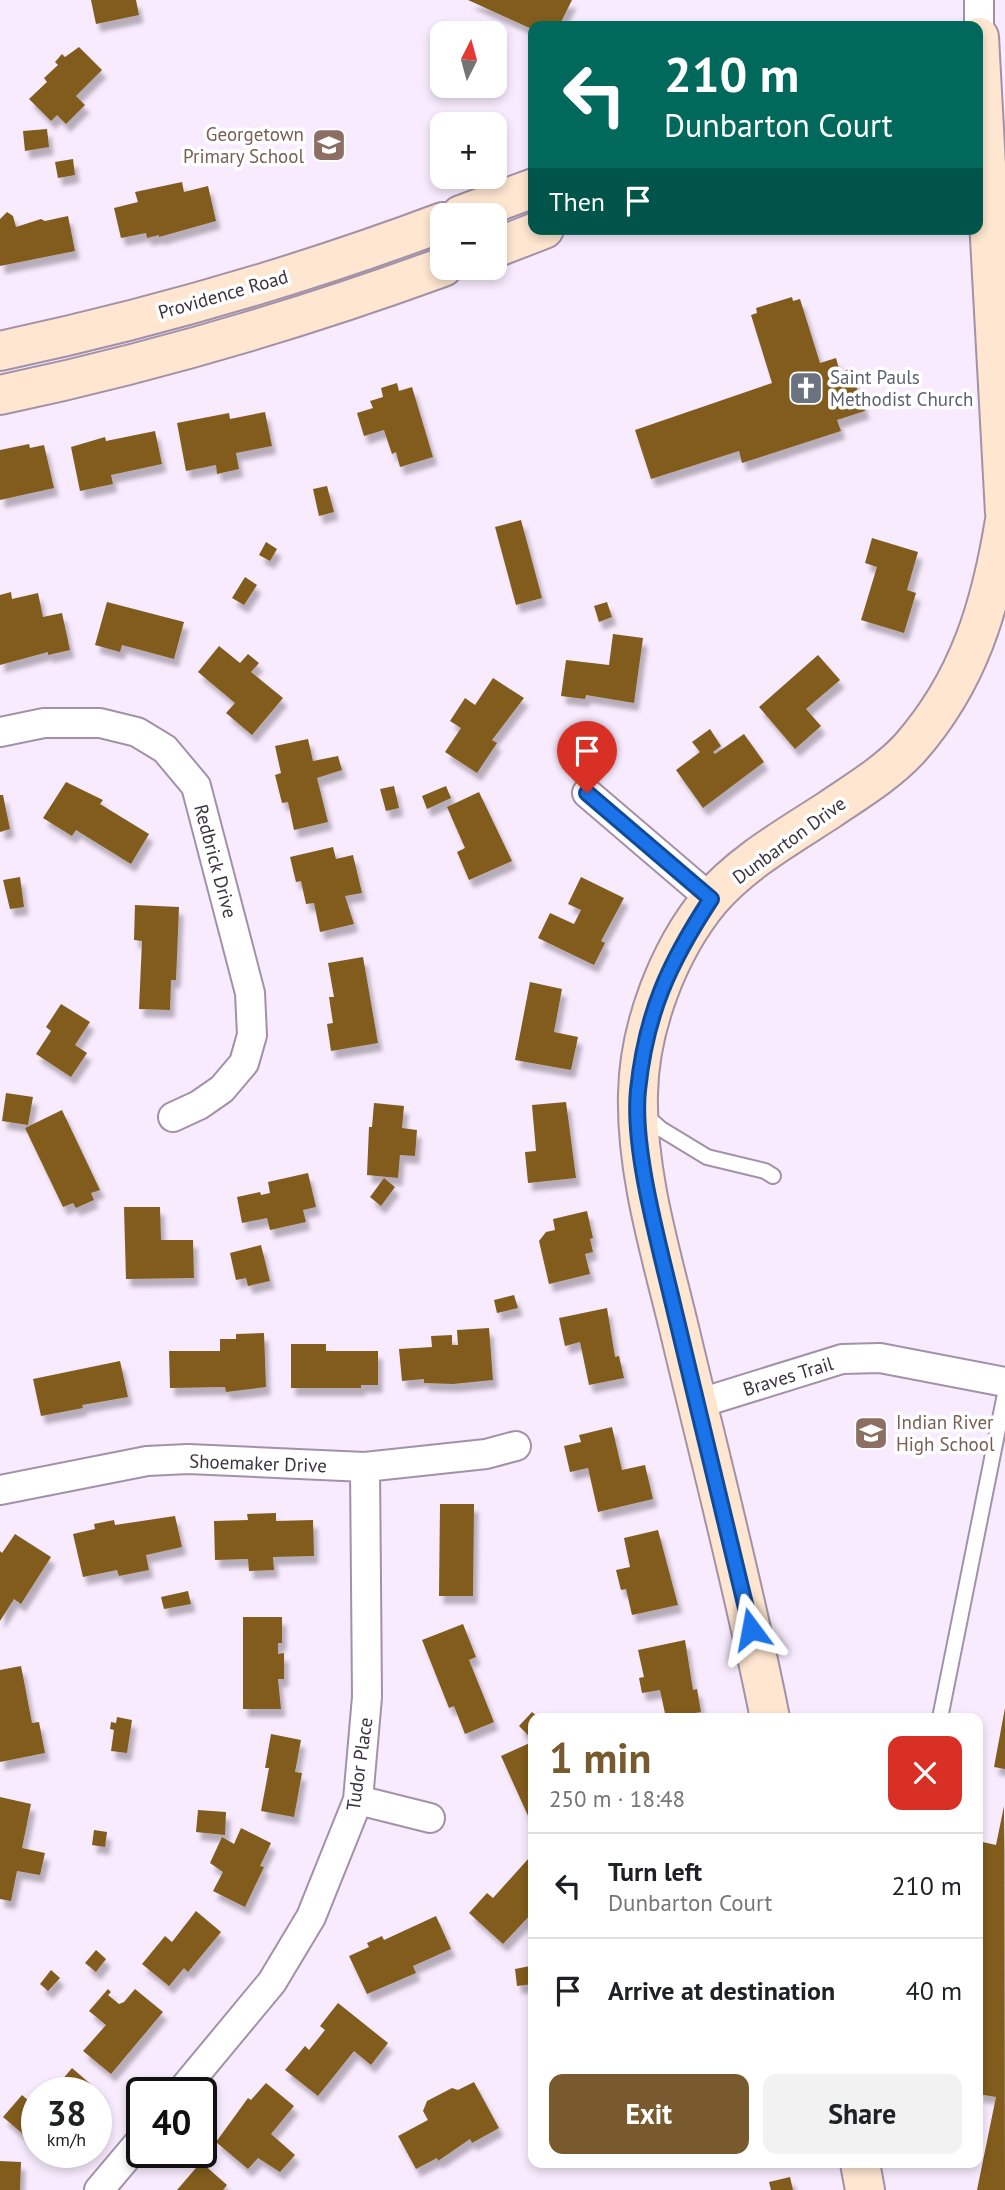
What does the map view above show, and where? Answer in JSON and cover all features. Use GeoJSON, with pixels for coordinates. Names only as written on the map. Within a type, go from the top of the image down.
{"type":"FeatureCollection","features":[{"type":"Feature","properties":{"kind":"street"},"geometry":{"type":"LineString","coordinates":[[985,26],[1005,513]]}},
{"type":"Feature","properties":{"kind":"street"},"geometry":{"type":"LineString","coordinates":[[493,203],[528,190]]}},
{"type":"Feature","properties":{"kind":"street","name":"Providence Road"},"geometry":{"type":"LineString","coordinates":[[0,351],[188,305],[356,253],[430,227]]}},
{"type":"Feature","properties":{"kind":"street"},"geometry":{"type":"LineString","coordinates":[[507,243],[529,235]]}},
{"type":"Feature","properties":{"kind":"street"},"geometry":{"type":"LineString","coordinates":[[0,395],[209,344],[430,272]]}},
{"type":"Feature","properties":{"kind":"street","name":"Dunbarton Drive"},"geometry":{"type":"LineString","coordinates":[[770,1713],[656,1234],[641,1146],[638,1093],[646,1035],[660,986],[683,942],[711,899],[783,840],[876,778],[908,749],[939,710],[966,668],[990,592],[1005,520]]}},
{"type":"Feature","properties":{"kind":"street","name":"Redbrick Drive"},"geometry":{"type":"LineString","coordinates":[[0,732],[44,723],[89,723],[137,732],[165,749],[196,786],[250,993],[252,1035],[244,1063],[222,1089],[199,1105],[173,1117]]}},
{"type":"Feature","properties":{"kind":"street"},"geometry":{"type":"LineString","coordinates":[[587,793],[711,899]]}},
{"type":"Feature","properties":{"kind":"street","name":"Braves Trail"},"geometry":{"type":"LineString","coordinates":[[697,1404],[842,1359],[880,1358],[1005,1382]]}},
{"type":"Feature","properties":{"kind":"street","name":"Shoemaker Drive"},"geometry":{"type":"LineString","coordinates":[[0,1490],[147,1461],[188,1460],[365,1467],[464,1457],[516,1446]]}},
{"type":"Feature","properties":{"kind":"street","name":"Tudor Place"},"geometry":{"type":"LineString","coordinates":[[193,2077],[272,1982],[311,1917],[358,1800],[367,1697],[365,1467]]}},
{"type":"Feature","properties":{"kind":"street"},"geometry":{"type":"LineString","coordinates":[[358,1800],[430,1818]]}},
{"type":"Feature","properties":{"kind":"street"},"geometry":{"type":"LineString","coordinates":[[99,2190],[126,2158]]}},
{"type":"Feature","properties":{"kind":"street"},"geometry":{"type":"LineString","coordinates":[[861,2168],[865,2190]]}},
{"type":"Feature","properties":{"kind":"lane"},"geometry":{"type":"LineString","coordinates":[[639,1108],[661,1129],[707,1157],[765,1171],[773,1176]]}},
{"type":"Feature","properties":{"kind":"lane"},"geometry":{"type":"LineString","coordinates":[[941,1713],[1005,1394]]}},
{"type":"Feature","properties":{"kind":"building"},"geometry":{"type":"Polygon","coordinates":[[[91,0],[136,0],[139,15],[96,24],[91,0]]]}},
{"type":"Feature","properties":{"kind":"building"},"geometry":{"type":"Polygon","coordinates":[[[468,0],[572,0],[562,21],[528,21],[528,27],[468,0]]]}},
{"type":"Feature","properties":{"kind":"building"},"geometry":{"type":"Polygon","coordinates":[[[79,47],[102,70],[76,96],[85,105],[66,124],[57,115],[51,121],[29,99],[47,82],[44,78],[58,65],[55,62],[62,54],[65,57],[79,47]]]}},
{"type":"Feature","properties":{"kind":"building"},"geometry":{"type":"Polygon","coordinates":[[[47,129],[49,147],[25,151],[23,131],[47,129]]]}},
{"type":"Feature","properties":{"kind":"building"},"geometry":{"type":"Polygon","coordinates":[[[73,159],[75,175],[58,178],[55,162],[73,159]]]}},
{"type":"Feature","properties":{"kind":"building"},"geometry":{"type":"Polygon","coordinates":[[[182,182],[184,192],[208,186],[216,221],[159,237],[147,238],[146,233],[121,238],[114,208],[138,202],[135,192],[182,182]]]}},
{"type":"Feature","properties":{"kind":"building"},"geometry":{"type":"Polygon","coordinates":[[[7,212],[13,216],[16,227],[41,219],[45,221],[68,216],[75,251],[0,266],[0,219],[7,212]]]}},
{"type":"Feature","properties":{"kind":"building","name":"Saint Pauls Methodist Church"},"geometry":{"type":"Polygon","coordinates":[[[792,297],[793,301],[800,299],[820,363],[836,358],[840,372],[850,369],[865,411],[837,420],[841,431],[742,463],[739,451],[651,479],[635,430],[772,383],[751,315],[757,313],[756,308],[792,297]]]}},
{"type":"Feature","properties":{"kind":"building"},"geometry":{"type":"Polygon","coordinates":[[[397,383],[399,391],[412,387],[433,457],[400,467],[396,452],[392,454],[384,430],[364,436],[357,413],[373,408],[370,401],[383,397],[381,388],[397,383]]]}},
{"type":"Feature","properties":{"kind":"building"},"geometry":{"type":"Polygon","coordinates":[[[265,412],[272,446],[236,453],[239,469],[217,474],[216,465],[186,471],[177,423],[229,413],[230,419],[265,412]]]}},
{"type":"Feature","properties":{"kind":"building"},"geometry":{"type":"Polygon","coordinates":[[[155,431],[162,464],[111,475],[113,484],[80,491],[71,447],[105,437],[106,441],[155,431]]]}},
{"type":"Feature","properties":{"kind":"building"},"geometry":{"type":"Polygon","coordinates":[[[29,444],[30,448],[44,445],[54,488],[0,500],[0,450],[29,444]]]}},
{"type":"Feature","properties":{"kind":"building"},"geometry":{"type":"Polygon","coordinates":[[[327,486],[334,512],[319,516],[313,489],[327,486]]]}},
{"type":"Feature","properties":{"kind":"building"},"geometry":{"type":"Polygon","coordinates":[[[521,520],[542,598],[516,605],[495,527],[521,520]]]}},
{"type":"Feature","properties":{"kind":"building"},"geometry":{"type":"Polygon","coordinates":[[[872,538],[918,552],[907,590],[916,593],[904,633],[861,620],[877,567],[865,563],[872,538]]]}},
{"type":"Feature","properties":{"kind":"building"},"geometry":{"type":"Polygon","coordinates":[[[266,542],[277,549],[270,561],[259,555],[266,542]]]}},
{"type":"Feature","properties":{"kind":"building"},"geometry":{"type":"Polygon","coordinates":[[[245,577],[257,585],[244,605],[232,598],[245,577]]]}},
{"type":"Feature","properties":{"kind":"building"},"geometry":{"type":"Polygon","coordinates":[[[11,592],[12,599],[38,593],[43,617],[62,613],[70,650],[48,655],[48,652],[0,665],[0,595],[11,592]]]}},
{"type":"Feature","properties":{"kind":"building"},"geometry":{"type":"Polygon","coordinates":[[[107,602],[184,622],[174,659],[122,645],[120,652],[95,645],[107,602]]]}},
{"type":"Feature","properties":{"kind":"building"},"geometry":{"type":"Polygon","coordinates":[[[607,602],[612,617],[599,622],[594,606],[607,602]]]}},
{"type":"Feature","properties":{"kind":"building"},"geometry":{"type":"Polygon","coordinates":[[[613,634],[643,638],[634,703],[586,695],[585,699],[561,696],[566,660],[609,665],[613,634]]]}},
{"type":"Feature","properties":{"kind":"building"},"geometry":{"type":"Polygon","coordinates":[[[219,646],[240,663],[248,654],[259,663],[251,672],[283,698],[252,735],[226,713],[235,703],[198,672],[219,646]]]}},
{"type":"Feature","properties":{"kind":"building"},"geometry":{"type":"Polygon","coordinates":[[[818,655],[840,680],[806,709],[821,726],[795,749],[759,707],[818,655]]]}},
{"type":"Feature","properties":{"kind":"building"},"geometry":{"type":"Polygon","coordinates":[[[493,678],[524,698],[492,740],[497,743],[477,773],[445,752],[461,728],[450,721],[465,698],[475,705],[493,678]]]}},
{"type":"Feature","properties":{"kind":"building"},"geometry":{"type":"Polygon","coordinates":[[[710,729],[721,746],[713,752],[715,754],[744,734],[764,762],[703,808],[676,770],[700,752],[692,742],[710,729]]]}},
{"type":"Feature","properties":{"kind":"building"},"geometry":{"type":"Polygon","coordinates":[[[308,739],[313,761],[338,756],[342,770],[317,778],[328,822],[294,830],[288,802],[282,803],[275,775],[281,773],[275,746],[308,739]]]}},
{"type":"Feature","properties":{"kind":"building"},"geometry":{"type":"Polygon","coordinates":[[[66,782],[103,800],[100,804],[149,834],[131,864],[76,830],[72,836],[43,818],[66,782]]]}},
{"type":"Feature","properties":{"kind":"building"},"geometry":{"type":"Polygon","coordinates":[[[394,786],[399,808],[386,811],[380,789],[394,786]]]}},
{"type":"Feature","properties":{"kind":"building"},"geometry":{"type":"Polygon","coordinates":[[[446,786],[451,798],[427,809],[422,796],[446,786]]]}},
{"type":"Feature","properties":{"kind":"building"},"geometry":{"type":"Polygon","coordinates":[[[479,792],[512,861],[469,880],[457,852],[465,848],[447,807],[479,792]]]}},
{"type":"Feature","properties":{"kind":"building"},"geometry":{"type":"Polygon","coordinates":[[[0,795],[3,795],[10,829],[0,832],[0,795]]]}},
{"type":"Feature","properties":{"kind":"building"},"geometry":{"type":"Polygon","coordinates":[[[333,847],[336,859],[353,855],[362,893],[345,896],[354,924],[320,932],[314,903],[306,904],[301,881],[296,882],[290,857],[333,847]]]}},
{"type":"Feature","properties":{"kind":"building"},"geometry":{"type":"Polygon","coordinates":[[[20,877],[24,907],[10,909],[3,880],[20,877]]]}},
{"type":"Feature","properties":{"kind":"building"},"geometry":{"type":"Polygon","coordinates":[[[581,877],[624,898],[601,941],[605,943],[594,965],[538,938],[550,913],[574,924],[581,910],[568,904],[581,877]]]}},
{"type":"Feature","properties":{"kind":"building"},"geometry":{"type":"Polygon","coordinates":[[[135,905],[179,907],[176,980],[171,980],[170,1010],[139,1009],[142,941],[134,940],[135,905]]]}},
{"type":"Feature","properties":{"kind":"building"},"geometry":{"type":"Polygon","coordinates":[[[363,957],[378,1043],[331,1051],[327,1024],[333,1023],[329,997],[334,997],[328,963],[363,957]]]}},
{"type":"Feature","properties":{"kind":"building"},"geometry":{"type":"Polygon","coordinates":[[[530,982],[562,989],[554,1032],[578,1037],[571,1070],[515,1060],[530,982]]]}},
{"type":"Feature","properties":{"kind":"building"},"geometry":{"type":"Polygon","coordinates":[[[61,1004],[90,1022],[75,1045],[87,1053],[71,1077],[36,1054],[51,1031],[46,1027],[61,1004]]]}},
{"type":"Feature","properties":{"kind":"building"},"geometry":{"type":"Polygon","coordinates":[[[6,1093],[33,1097],[28,1125],[2,1121],[6,1093]]]}},
{"type":"Feature","properties":{"kind":"building"},"geometry":{"type":"Polygon","coordinates":[[[566,1102],[576,1178],[528,1183],[525,1152],[536,1151],[532,1105],[566,1102]]]}},
{"type":"Feature","properties":{"kind":"building"},"geometry":{"type":"Polygon","coordinates":[[[374,1103],[404,1106],[402,1128],[417,1130],[415,1156],[400,1155],[398,1178],[367,1175],[369,1127],[372,1127],[374,1103]]]}},
{"type":"Feature","properties":{"kind":"building"},"geometry":{"type":"Polygon","coordinates":[[[62,1110],[100,1190],[91,1193],[94,1200],[76,1208],[73,1203],[63,1207],[25,1128],[62,1110]]]}},
{"type":"Feature","properties":{"kind":"building"},"geometry":{"type":"Polygon","coordinates":[[[308,1173],[316,1207],[303,1210],[306,1222],[270,1230],[267,1218],[242,1223],[237,1197],[260,1192],[261,1195],[270,1193],[268,1182],[308,1173]]]}},
{"type":"Feature","properties":{"kind":"building"},"geometry":{"type":"Polygon","coordinates":[[[384,1178],[395,1187],[381,1206],[370,1197],[384,1178]]]}},
{"type":"Feature","properties":{"kind":"building"},"geometry":{"type":"Polygon","coordinates":[[[124,1207],[160,1207],[161,1240],[193,1240],[194,1278],[126,1279],[124,1207]]]}},
{"type":"Feature","properties":{"kind":"building"},"geometry":{"type":"Polygon","coordinates":[[[587,1211],[593,1238],[590,1239],[593,1252],[585,1254],[590,1274],[549,1284],[539,1241],[546,1232],[555,1230],[553,1219],[587,1211]]]}},
{"type":"Feature","properties":{"kind":"building"},"geometry":{"type":"Polygon","coordinates":[[[261,1245],[270,1281],[248,1286],[246,1278],[236,1280],[230,1253],[261,1245]]]}},
{"type":"Feature","properties":{"kind":"building"},"geometry":{"type":"Polygon","coordinates":[[[514,1295],[518,1308],[497,1313],[494,1300],[514,1295]]]}},
{"type":"Feature","properties":{"kind":"building"},"geometry":{"type":"Polygon","coordinates":[[[607,1308],[615,1357],[619,1356],[624,1378],[589,1385],[580,1342],[565,1346],[559,1318],[607,1308]]]}},
{"type":"Feature","properties":{"kind":"building"},"geometry":{"type":"Polygon","coordinates":[[[489,1328],[493,1380],[453,1384],[424,1383],[424,1379],[402,1381],[399,1349],[432,1347],[431,1336],[452,1335],[452,1345],[458,1345],[457,1330],[489,1328]]]}},
{"type":"Feature","properties":{"kind":"building"},"geometry":{"type":"Polygon","coordinates":[[[264,1333],[266,1387],[226,1392],[225,1387],[170,1388],[169,1351],[220,1351],[220,1339],[236,1339],[236,1334],[264,1333]]]}},
{"type":"Feature","properties":{"kind":"building"},"geometry":{"type":"Polygon","coordinates":[[[291,1344],[326,1344],[326,1351],[378,1351],[378,1385],[361,1385],[361,1388],[291,1388],[291,1344]]]}},
{"type":"Feature","properties":{"kind":"building"},"geometry":{"type":"Polygon","coordinates":[[[120,1361],[128,1397],[41,1416],[33,1379],[120,1361]]]}},
{"type":"Feature","properties":{"kind":"building"},"geometry":{"type":"Polygon","coordinates":[[[612,1427],[622,1470],[645,1465],[653,1499],[598,1512],[588,1468],[570,1472],[564,1446],[581,1442],[579,1435],[612,1427]]]}},
{"type":"Feature","properties":{"kind":"building"},"geometry":{"type":"Polygon","coordinates":[[[440,1504],[474,1504],[473,1596],[439,1596],[440,1504]]]}},
{"type":"Feature","properties":{"kind":"building"},"geometry":{"type":"Polygon","coordinates":[[[276,1513],[276,1521],[313,1520],[314,1556],[273,1557],[274,1570],[249,1571],[248,1559],[215,1560],[214,1521],[248,1520],[247,1514],[276,1513]]]}},
{"type":"Feature","properties":{"kind":"building"},"geometry":{"type":"Polygon","coordinates":[[[175,1516],[182,1547],[146,1555],[149,1570],[119,1576],[117,1570],[83,1577],[73,1534],[95,1529],[94,1524],[114,1520],[115,1525],[175,1516]]]}},
{"type":"Feature","properties":{"kind":"building"},"geometry":{"type":"Polygon","coordinates":[[[658,1530],[678,1605],[632,1615],[626,1589],[621,1590],[616,1570],[630,1567],[624,1538],[658,1530]]]}},
{"type":"Feature","properties":{"kind":"building"},"geometry":{"type":"Polygon","coordinates":[[[15,1534],[51,1557],[21,1604],[14,1599],[0,1621],[0,1551],[2,1553],[15,1534]]]}},
{"type":"Feature","properties":{"kind":"building"},"geometry":{"type":"Polygon","coordinates":[[[188,1591],[191,1604],[164,1609],[161,1597],[188,1591]]]}},
{"type":"Feature","properties":{"kind":"building"},"geometry":{"type":"Polygon","coordinates":[[[243,1617],[282,1617],[282,1643],[278,1643],[278,1654],[284,1653],[284,1679],[278,1679],[281,1709],[243,1709],[243,1617]]]}},
{"type":"Feature","properties":{"kind":"building"},"geometry":{"type":"Polygon","coordinates":[[[463,1624],[476,1657],[469,1660],[494,1722],[465,1734],[454,1706],[449,1708],[422,1640],[463,1624]]]}},
{"type":"Feature","properties":{"kind":"building"},"geometry":{"type":"Polygon","coordinates":[[[685,1640],[693,1690],[697,1689],[701,1712],[665,1713],[660,1690],[642,1693],[639,1678],[644,1677],[638,1650],[685,1640]]]}},
{"type":"Feature","properties":{"kind":"building"},"geometry":{"type":"Polygon","coordinates":[[[21,1666],[32,1723],[39,1722],[45,1753],[0,1762],[0,1670],[21,1666]]]}},
{"type":"Feature","properties":{"kind":"building"},"geometry":{"type":"Polygon","coordinates":[[[1005,1708],[1005,1769],[994,1767],[1005,1708]]]}},
{"type":"Feature","properties":{"kind":"building"},"geometry":{"type":"Polygon","coordinates":[[[528,1716],[528,1735],[519,1726],[528,1716]]]}},
{"type":"Feature","properties":{"kind":"building"},"geometry":{"type":"Polygon","coordinates":[[[117,1717],[132,1720],[127,1753],[111,1751],[114,1730],[110,1729],[111,1722],[116,1723],[117,1717]]]}},
{"type":"Feature","properties":{"kind":"building"},"geometry":{"type":"Polygon","coordinates":[[[271,1734],[301,1740],[295,1772],[302,1773],[294,1817],[261,1811],[269,1768],[265,1768],[271,1734]]]}},
{"type":"Feature","properties":{"kind":"building"},"geometry":{"type":"Polygon","coordinates":[[[528,1744],[528,1816],[501,1756],[528,1744]]]}},
{"type":"Feature","properties":{"kind":"building"},"geometry":{"type":"Polygon","coordinates":[[[0,1797],[31,1804],[22,1848],[45,1853],[40,1875],[17,1871],[11,1901],[0,1899],[0,1797]]]}},
{"type":"Feature","properties":{"kind":"building"},"geometry":{"type":"Polygon","coordinates":[[[1004,1806],[1005,2190],[977,2190],[996,2097],[983,2095],[983,1842],[996,1845],[1004,1806]]]}},
{"type":"Feature","properties":{"kind":"building"},"geometry":{"type":"Polygon","coordinates":[[[198,1810],[226,1812],[225,1835],[196,1832],[198,1810]]]}},
{"type":"Feature","properties":{"kind":"building"},"geometry":{"type":"Polygon","coordinates":[[[241,1828],[271,1843],[260,1866],[264,1867],[245,1907],[213,1891],[223,1872],[210,1863],[222,1837],[234,1844],[241,1828]]]}},
{"type":"Feature","properties":{"kind":"building"},"geometry":{"type":"Polygon","coordinates":[[[94,1830],[107,1832],[105,1847],[92,1845],[94,1830]]]}},
{"type":"Feature","properties":{"kind":"building"},"geometry":{"type":"Polygon","coordinates":[[[528,1859],[528,1917],[503,1944],[469,1913],[487,1893],[493,1898],[528,1859]]]}},
{"type":"Feature","properties":{"kind":"building"},"geometry":{"type":"Polygon","coordinates":[[[196,1911],[221,1932],[188,1972],[184,1968],[169,1986],[142,1964],[165,1936],[172,1942],[196,1911]]]}},
{"type":"Feature","properties":{"kind":"building"},"geometry":{"type":"Polygon","coordinates":[[[436,1916],[451,1949],[413,1966],[416,1973],[367,1994],[349,1956],[369,1947],[367,1943],[382,1936],[384,1940],[436,1916]]]}},
{"type":"Feature","properties":{"kind":"building"},"geometry":{"type":"Polygon","coordinates":[[[96,1950],[106,1959],[96,1972],[85,1963],[96,1950]]]}},
{"type":"Feature","properties":{"kind":"building"},"geometry":{"type":"Polygon","coordinates":[[[528,1966],[528,1985],[517,1986],[515,1969],[528,1966]]]}},
{"type":"Feature","properties":{"kind":"building"},"geometry":{"type":"Polygon","coordinates":[[[51,1970],[60,1978],[48,1991],[40,1984],[51,1970]]]}},
{"type":"Feature","properties":{"kind":"building"},"geometry":{"type":"Polygon","coordinates":[[[108,1989],[111,1992],[108,1995],[119,2004],[135,1989],[163,2012],[111,2074],[83,2051],[106,2025],[89,2011],[108,1989]]]}},
{"type":"Feature","properties":{"kind":"building"},"geometry":{"type":"Polygon","coordinates":[[[338,2003],[388,2043],[371,2065],[354,2051],[318,2096],[285,2070],[305,2046],[309,2050],[325,2030],[320,2026],[338,2003]]]}},
{"type":"Feature","properties":{"kind":"building"},"geometry":{"type":"Polygon","coordinates":[[[72,2068],[82,2077],[64,2077],[72,2068]]]}},
{"type":"Feature","properties":{"kind":"building"},"geometry":{"type":"Polygon","coordinates":[[[474,2082],[499,2128],[472,2143],[470,2139],[438,2161],[437,2158],[416,2169],[398,2136],[428,2120],[423,2111],[427,2101],[452,2088],[458,2090],[474,2082]]]}},
{"type":"Feature","properties":{"kind":"building"},"geometry":{"type":"Polygon","coordinates":[[[266,2083],[294,2106],[271,2134],[295,2155],[280,2172],[258,2158],[248,2169],[217,2143],[248,2098],[251,2100],[266,2083]]]}},
{"type":"Feature","properties":{"kind":"building"},"geometry":{"type":"Polygon","coordinates":[[[21,2096],[21,2132],[3,2117],[21,2096]]]}},
{"type":"Feature","properties":{"kind":"building"},"geometry":{"type":"Polygon","coordinates":[[[0,2161],[21,2162],[20,2190],[0,2190],[0,2161]]]}},
{"type":"Feature","properties":{"kind":"building"},"geometry":{"type":"Polygon","coordinates":[[[196,2168],[208,2168],[227,2185],[223,2190],[177,2190],[196,2168]]]}},
{"type":"Feature","properties":{"kind":"building"},"geometry":{"type":"Polygon","coordinates":[[[790,2177],[793,2190],[771,2190],[769,2182],[790,2177]]]}},
{"type":"Feature","properties":{"kind":"place","name":"Georgetown Primary School"},"geometry":{"type":"Point","coordinates":[329,145]}},
{"type":"Feature","properties":{"kind":"place","name":"Saint Pauls Methodist Church"},"geometry":{"type":"Point","coordinates":[806,388]}},
{"type":"Feature","properties":{"kind":"place","name":"Indian River High School"},"geometry":{"type":"Point","coordinates":[871,1433]}},
{"type":"Feature","properties":{"kind":"route"},"geometry":{"type":"LineString","coordinates":[[587,793],[711,899],[683,942],[660,986],[646,1035],[638,1093],[641,1146],[656,1234],[751,1629]]}}]}
